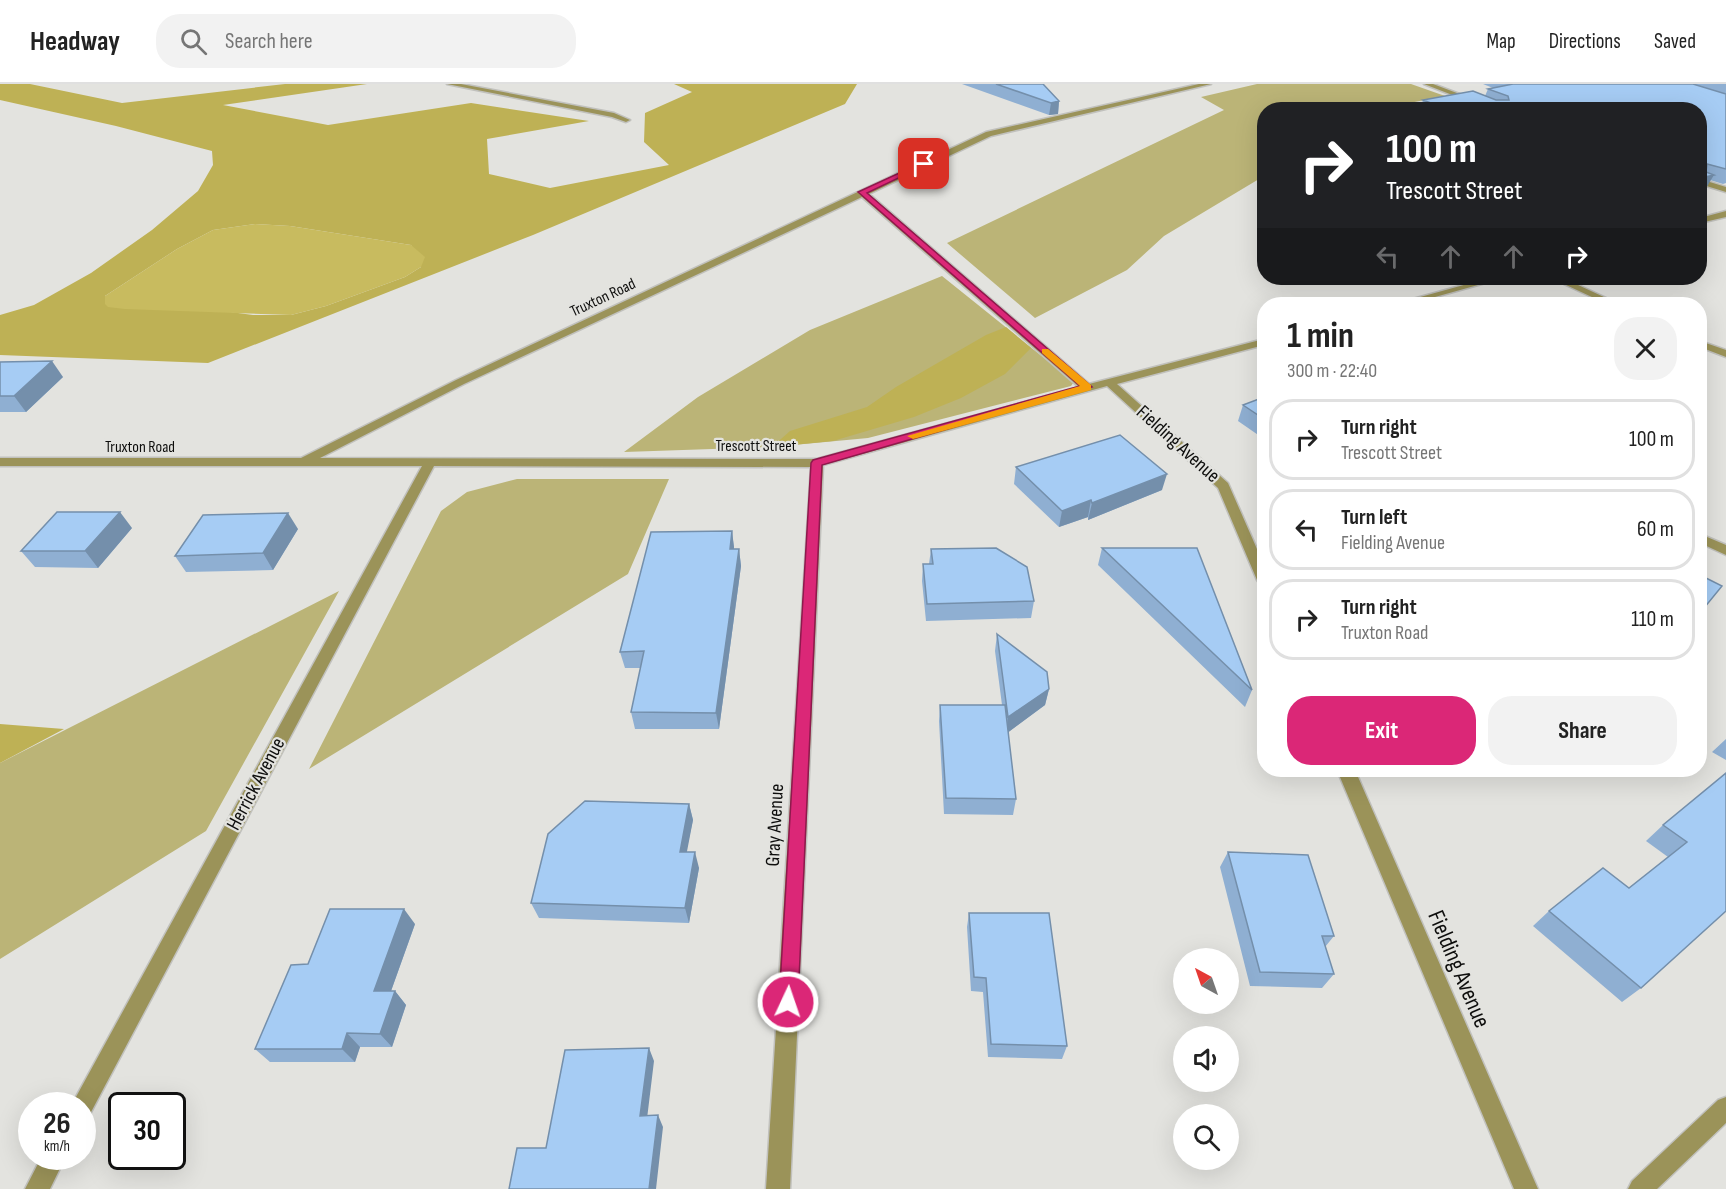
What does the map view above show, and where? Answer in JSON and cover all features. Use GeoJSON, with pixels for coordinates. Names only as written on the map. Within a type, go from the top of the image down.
{"type":"FeatureCollection","features":[{"type":"Feature","properties":{"kind":"street"},"geometry":{"type":"LineString","coordinates":[[450,84],[614,115],[626,120]]}},
{"type":"Feature","properties":{"kind":"street","name":"Truxton Road"},"geometry":{"type":"LineString","coordinates":[[0,462],[303,462],[460,382],[989,134],[1208,84]]}},
{"type":"Feature","properties":{"kind":"street"},"geometry":{"type":"LineString","coordinates":[[1427,84],[1477,102]]}},
{"type":"Feature","properties":{"kind":"street"},"geometry":{"type":"LineString","coordinates":[[1707,183],[1726,190]]}},
{"type":"Feature","properties":{"kind":"street"},"geometry":{"type":"LineString","coordinates":[[862,192],[1087,387]]}},
{"type":"Feature","properties":{"kind":"street"},"geometry":{"type":"LineString","coordinates":[[1707,219],[1726,214]]}},
{"type":"Feature","properties":{"kind":"street"},"geometry":{"type":"LineString","coordinates":[[1426,297],[1472,285]]}},
{"type":"Feature","properties":{"kind":"street"},"geometry":{"type":"LineString","coordinates":[[1572,285],[1598,297]]}},
{"type":"Feature","properties":{"kind":"street","name":"Trescott Street"},"geometry":{"type":"LineString","coordinates":[[303,462],[817,463],[1087,387],[1257,344]]}},
{"type":"Feature","properties":{"kind":"street"},"geometry":{"type":"LineString","coordinates":[[1707,347],[1726,354]]}},
{"type":"Feature","properties":{"kind":"street","name":"Fielding Avenue"},"geometry":{"type":"LineString","coordinates":[[1109,382],[1224,486],[1257,564]]}},
{"type":"Feature","properties":{"kind":"street","name":"Herrick Avenue"},"geometry":{"type":"LineString","coordinates":[[90,1092],[430,462]]}},
{"type":"Feature","properties":{"kind":"street","name":"Gray Avenue"},"geometry":{"type":"LineString","coordinates":[[778,1189],[817,463]]}},
{"type":"Feature","properties":{"kind":"street"},"geometry":{"type":"LineString","coordinates":[[1707,541],[1726,550]]}},
{"type":"Feature","properties":{"kind":"street","name":"Fielding Avenue"},"geometry":{"type":"LineString","coordinates":[[1349,777],[1526,1189]]}},
{"type":"Feature","properties":{"kind":"street"},"geometry":{"type":"LineString","coordinates":[[1640,1189],[1726,1108]]}},
{"type":"Feature","properties":{"kind":"street"},"geometry":{"type":"LineString","coordinates":[[37,1189],[47,1170]]}},
{"type":"Feature","properties":{"kind":"shaded area"},"geometry":{"type":"Polygon","coordinates":[[[0,84],[30,84],[122,103],[285,84],[367,84],[223,105],[328,125],[471,103],[589,121],[487,139],[489,174],[550,188],[669,165],[644,142],[645,113],[692,92],[674,84],[857,84],[845,104],[533,235],[208,363],[0,355],[0,315],[34,305],[91,273],[152,230],[198,191],[213,165],[212,151],[116,126],[0,100],[0,84]],[[255,224],[213,230],[177,249],[105,296],[164,309],[291,315],[326,306],[405,277],[421,267],[411,245],[290,226],[255,224]]]}},
{"type":"Feature","properties":{"kind":"shaded area"},"geometry":{"type":"Polygon","coordinates":[[[1257,84],[1411,84],[1445,96],[1415,102],[1257,102],[1257,180],[1164,236],[1127,270],[1035,318],[947,243],[1224,110],[1201,97],[1257,84]]]}},
{"type":"Feature","properties":{"kind":"shaded area"},"geometry":{"type":"Polygon","coordinates":[[[255,224],[290,226],[411,245],[425,257],[421,267],[405,277],[326,306],[291,315],[125,309],[108,307],[105,304],[105,296],[177,249],[213,230],[255,224]]]}},
{"type":"Feature","properties":{"kind":"shaded area"},"geometry":{"type":"Polygon","coordinates":[[[942,276],[1074,382],[1071,386],[868,438],[772,447],[624,452],[698,397],[810,330],[942,276]]]}},
{"type":"Feature","properties":{"kind":"shaded area"},"geometry":{"type":"Polygon","coordinates":[[[1006,327],[1031,348],[1005,374],[961,398],[914,417],[833,441],[772,447],[790,431],[867,407],[896,387],[986,335],[1006,327]]]}},
{"type":"Feature","properties":{"kind":"shaded area"},"geometry":{"type":"Polygon","coordinates":[[[517,479],[669,479],[628,574],[309,769],[441,511],[467,492],[517,479]]]}},
{"type":"Feature","properties":{"kind":"shaded area"},"geometry":{"type":"Polygon","coordinates":[[[339,591],[206,831],[0,959],[0,763],[339,591]]]}},
{"type":"Feature","properties":{"kind":"shaded area"},"geometry":{"type":"Polygon","coordinates":[[[0,724],[64,729],[0,763],[0,724]]]}},
{"type":"Feature","properties":{"kind":"building"},"geometry":{"type":"Polygon","coordinates":[[[996,84],[1043,84],[1059,101],[1051,103],[996,84]]]}},
{"type":"Feature","properties":{"kind":"building"},"geometry":{"type":"Polygon","coordinates":[[[1513,84],[1693,84],[1726,94],[1726,169],[1707,164],[1707,102],[1428,102],[1423,100],[1473,91],[1496,100],[1509,100],[1508,96],[1488,89],[1513,84]]]}},
{"type":"Feature","properties":{"kind":"building"},"geometry":{"type":"Polygon","coordinates":[[[52,361],[14,396],[0,396],[0,362],[52,361]]]}},
{"type":"Feature","properties":{"kind":"building"},"geometry":{"type":"Polygon","coordinates":[[[1257,400],[1257,414],[1243,405],[1257,400]]]}},
{"type":"Feature","properties":{"kind":"building"},"geometry":{"type":"Polygon","coordinates":[[[1120,435],[1167,474],[1092,503],[1091,500],[1062,511],[1016,467],[1120,435]]]}},
{"type":"Feature","properties":{"kind":"building"},"geometry":{"type":"Polygon","coordinates":[[[57,512],[120,512],[85,551],[21,551],[57,512]]]}},
{"type":"Feature","properties":{"kind":"building"},"geometry":{"type":"Polygon","coordinates":[[[288,513],[263,553],[175,556],[203,515],[288,513]]]}},
{"type":"Feature","properties":{"kind":"building"},"geometry":{"type":"Polygon","coordinates":[[[732,531],[730,549],[739,549],[716,713],[631,712],[644,651],[620,652],[651,532],[732,531]]]}},
{"type":"Feature","properties":{"kind":"building"},"geometry":{"type":"Polygon","coordinates":[[[996,548],[1027,567],[1034,601],[927,604],[923,564],[933,564],[931,549],[996,548]]]}},
{"type":"Feature","properties":{"kind":"building"},"geometry":{"type":"Polygon","coordinates":[[[1102,548],[1197,548],[1252,690],[1102,548]]]}},
{"type":"Feature","properties":{"kind":"building"},"geometry":{"type":"Polygon","coordinates":[[[1707,578],[1722,586],[1707,604],[1707,578]]]}},
{"type":"Feature","properties":{"kind":"building"},"geometry":{"type":"Polygon","coordinates":[[[997,634],[1047,672],[1049,689],[1008,717],[997,634]]]}},
{"type":"Feature","properties":{"kind":"building"},"geometry":{"type":"Polygon","coordinates":[[[940,705],[1005,705],[1016,799],[946,798],[940,705]]]}},
{"type":"Feature","properties":{"kind":"building"},"geometry":{"type":"Polygon","coordinates":[[[1726,773],[1726,911],[1641,988],[1549,911],[1603,868],[1629,888],[1687,842],[1663,825],[1726,773]]]}},
{"type":"Feature","properties":{"kind":"building"},"geometry":{"type":"Polygon","coordinates":[[[585,801],[689,804],[680,852],[695,852],[685,908],[531,903],[548,834],[585,801]]]}},
{"type":"Feature","properties":{"kind":"building"},"geometry":{"type":"Polygon","coordinates":[[[1228,852],[1308,855],[1334,936],[1322,936],[1334,974],[1260,972],[1228,852]]]}},
{"type":"Feature","properties":{"kind":"building"},"geometry":{"type":"Polygon","coordinates":[[[330,909],[404,909],[374,991],[395,991],[380,1034],[347,1033],[342,1049],[255,1049],[291,965],[308,964],[330,909]]]}},
{"type":"Feature","properties":{"kind":"building"},"geometry":{"type":"Polygon","coordinates":[[[969,913],[1049,913],[1067,1046],[991,1044],[986,978],[974,977],[969,913]]]}},
{"type":"Feature","properties":{"kind":"building"},"geometry":{"type":"Polygon","coordinates":[[[649,1048],[640,1116],[658,1115],[649,1189],[509,1189],[517,1148],[546,1148],[565,1050],[649,1048]]]}},
{"type":"Feature","properties":{"kind":"slow traffic"},"geometry":{"type":"LineString","coordinates":[[913,436],[1087,387],[1045,351]]}},
{"type":"Feature","properties":{"kind":"route"},"geometry":{"type":"LineString","coordinates":[[788,1002],[817,463],[1087,387],[862,192],[924,164]]}}]}
